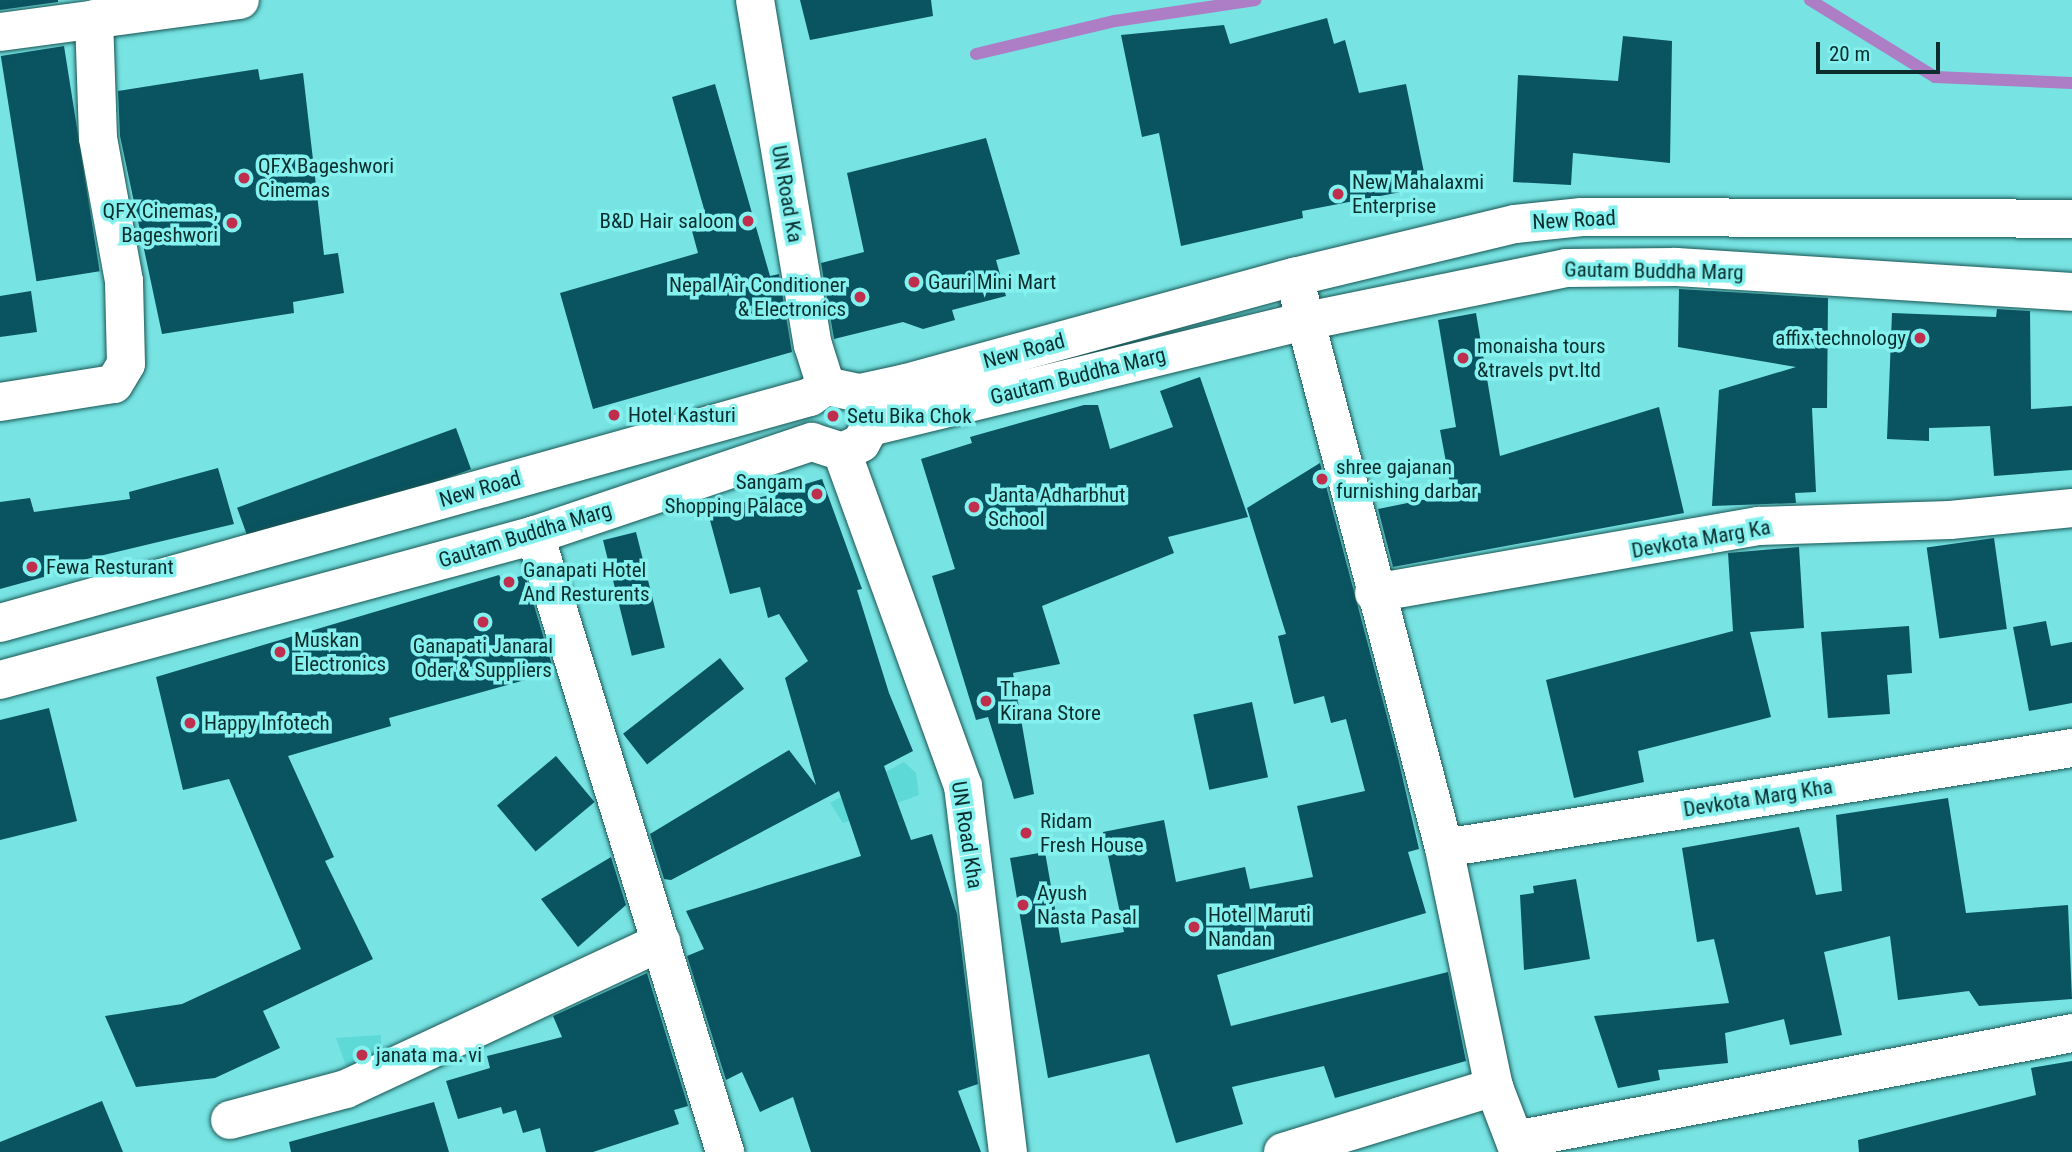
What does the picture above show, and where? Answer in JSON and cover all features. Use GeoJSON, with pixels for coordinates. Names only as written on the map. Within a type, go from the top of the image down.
{"type":"FeatureCollection","features":[{"type":"Feature","properties":{"kind":"street"},"geometry":{"type":"LineString","coordinates":[[0,32],[240,0]]}},
{"type":"Feature","properties":{"kind":"street","name":"UN Road Ka"},"geometry":{"type":"LineString","coordinates":[[755,0],[813,345],[836,416]]}},
{"type":"Feature","properties":{"kind":"street"},"geometry":{"type":"LineString","coordinates":[[0,402],[114,384],[126,364],[124,281],[98,138],[94,19]]}},
{"type":"Feature","properties":{"kind":"street","name":"New Road"},"geometry":{"type":"LineString","coordinates":[[0,623],[836,416],[1294,276],[1515,224],[1582,217],[2072,219]]}},
{"type":"Feature","properties":{"kind":"street","name":"Gautam Buddha Marg"},"geometry":{"type":"LineString","coordinates":[[0,680],[535,535],[836,416],[1566,268],[1676,267],[2072,292]]}},
{"type":"Feature","properties":{"kind":"street"},"geometry":{"type":"LineString","coordinates":[[1294,276],[1374,593],[1444,848],[1494,1087],[1517,1146],[2072,1032]]}},
{"type":"Feature","properties":{"kind":"street","name":"UN Road Kha"},"geometry":{"type":"LineString","coordinates":[[836,416],[962,786],[1008,1152]]}},
{"type":"Feature","properties":{"kind":"street","name":"Devkota Marg Ka"},"geometry":{"type":"LineString","coordinates":[[1374,593],[1758,526],[1950,520],[2072,508]]}},
{"type":"Feature","properties":{"kind":"street"},"geometry":{"type":"LineString","coordinates":[[535,535],[725,1152]]}},
{"type":"Feature","properties":{"kind":"street","name":"Devkota Marg Kha"},"geometry":{"type":"LineString","coordinates":[[1444,848],[2072,748]]}},
{"type":"Feature","properties":{"kind":"street"},"geometry":{"type":"LineString","coordinates":[[230,1121],[346,1089],[661,942]]}},
{"type":"Feature","properties":{"kind":"street"},"geometry":{"type":"LineString","coordinates":[[1283,1152],[1494,1087]]}},
{"type":"Feature","properties":{"kind":"shaded area"},"geometry":{"type":"Polygon","coordinates":[[[904,762],[916,773],[919,795],[843,823],[830,803],[904,762]]]}},
{"type":"Feature","properties":{"kind":"shaded area","name":"janata ma. vi"},"geometry":{"type":"Polygon","coordinates":[[[381,1035],[381,1072],[353,1085],[336,1038],[381,1035]]]}},
{"type":"Feature","properties":{"kind":"building"},"geometry":{"type":"Polygon","coordinates":[[[0,0],[58,0],[58,2],[0,10],[0,0]]]}},
{"type":"Feature","properties":{"kind":"building"},"geometry":{"type":"Polygon","coordinates":[[[800,0],[931,0],[933,16],[810,40],[800,0]]]}},
{"type":"Feature","properties":{"kind":"building"},"geometry":{"type":"Polygon","coordinates":[[[1327,18],[1334,44],[1345,40],[1359,93],[1406,84],[1427,187],[1302,211],[1303,218],[1181,246],[1159,133],[1142,137],[1121,35],[1224,25],[1230,44],[1327,18]]]}},
{"type":"Feature","properties":{"kind":"building"},"geometry":{"type":"Polygon","coordinates":[[[1623,36],[1672,41],[1670,163],[1573,153],[1571,185],[1513,182],[1518,75],[1618,81],[1623,36]]]}},
{"type":"Feature","properties":{"kind":"building"},"geometry":{"type":"Polygon","coordinates":[[[64,46],[100,271],[36,281],[1,56],[64,46]]]}},
{"type":"Feature","properties":{"kind":"building","name":"QFX Cinemas, Bageshwori"},"geometry":{"type":"Polygon","coordinates":[[[258,69],[260,80],[303,73],[324,255],[338,253],[344,293],[293,302],[294,313],[162,334],[120,136],[118,91],[258,69]]]}},
{"type":"Feature","properties":{"kind":"building"},"geometry":{"type":"Polygon","coordinates":[[[715,84],[770,276],[779,274],[792,352],[593,409],[560,293],[698,253],[689,220],[706,216],[672,97],[715,84]]]}},
{"type":"Feature","properties":{"kind":"building"},"geometry":{"type":"Polygon","coordinates":[[[986,138],[1020,254],[996,260],[1006,296],[952,310],[955,320],[923,329],[903,322],[834,339],[821,263],[864,252],[847,173],[986,138]]]}},
{"type":"Feature","properties":{"kind":"building"},"geometry":{"type":"Polygon","coordinates":[[[1679,289],[1828,298],[1827,408],[1812,408],[1816,492],[1795,493],[1796,503],[1712,506],[1719,390],[1796,367],[1678,347],[1679,289]]]}},
{"type":"Feature","properties":{"kind":"building"},"geometry":{"type":"Polygon","coordinates":[[[31,291],[37,332],[0,337],[0,296],[31,291]]]}},
{"type":"Feature","properties":{"kind":"building"},"geometry":{"type":"Polygon","coordinates":[[[1997,309],[2030,311],[2031,409],[2072,406],[2072,470],[1994,476],[1990,426],[1929,428],[1929,441],[1887,439],[1892,313],[1996,317],[1997,309]]]}},
{"type":"Feature","properties":{"kind":"building"},"geometry":{"type":"Polygon","coordinates":[[[1476,313],[1500,456],[1659,407],[1684,513],[1393,567],[1378,509],[1452,494],[1440,430],[1456,427],[1438,320],[1476,313]]]}},
{"type":"Feature","properties":{"kind":"building"},"geometry":{"type":"Polygon","coordinates":[[[1200,377],[1248,517],[1168,537],[1174,553],[1042,606],[1060,664],[1013,673],[1034,794],[1014,799],[988,717],[976,720],[932,576],[955,569],[921,459],[972,443],[970,437],[1084,405],[1098,405],[1110,449],[1173,427],[1160,391],[1200,377]]]}},
{"type":"Feature","properties":{"kind":"building"},"geometry":{"type":"Polygon","coordinates":[[[456,428],[471,469],[252,549],[237,508],[456,428]]]}},
{"type":"Feature","properties":{"kind":"building"},"geometry":{"type":"Polygon","coordinates":[[[1320,463],[1398,758],[1419,849],[1408,852],[1426,913],[1217,975],[1231,1026],[1448,972],[1466,1061],[1335,1098],[1324,1066],[1232,1087],[1243,1124],[1176,1143],[1149,1054],[1048,1078],[1010,858],[1045,852],[1061,943],[1124,932],[1103,832],[1164,820],[1176,882],[1245,867],[1250,889],[1313,877],[1297,806],[1365,791],[1346,719],[1331,723],[1324,696],[1294,704],[1278,636],[1286,634],[1247,508],[1320,463]]]}},
{"type":"Feature","properties":{"kind":"building"},"geometry":{"type":"Polygon","coordinates":[[[218,468],[234,524],[49,568],[51,575],[0,589],[0,502],[30,498],[34,512],[130,499],[129,492],[218,468]]]}},
{"type":"Feature","properties":{"kind":"building"},"geometry":{"type":"Polygon","coordinates":[[[822,479],[862,589],[857,590],[889,693],[913,751],[884,766],[911,840],[932,834],[957,914],[978,1084],[958,1091],[981,1152],[811,1152],[793,1097],[760,1112],[742,1072],[726,1080],[687,956],[704,949],[686,911],[861,856],[839,791],[671,880],[664,879],[650,834],[789,750],[816,785],[785,678],[808,661],[779,614],[768,618],[760,587],[730,594],[708,513],[822,479]]]}},
{"type":"Feature","properties":{"kind":"building"},"geometry":{"type":"Polygon","coordinates":[[[636,532],[665,647],[632,656],[603,540],[636,532]]]}},
{"type":"Feature","properties":{"kind":"building"},"geometry":{"type":"Polygon","coordinates":[[[1994,538],[2007,629],[1939,639],[1927,547],[1994,538]]]}},
{"type":"Feature","properties":{"kind":"building"},"geometry":{"type":"Polygon","coordinates":[[[1799,547],[1804,628],[1750,632],[1771,717],[1638,751],[1644,782],[1574,798],[1546,680],[1733,631],[1728,553],[1799,547]]]}},
{"type":"Feature","properties":{"kind":"building"},"geometry":{"type":"Polygon","coordinates":[[[499,575],[502,581],[525,575],[554,672],[389,718],[391,726],[288,756],[334,857],[325,861],[373,959],[263,1011],[280,1048],[215,1078],[136,1087],[105,1016],[182,1004],[301,949],[229,779],[183,790],[156,677],[499,575]]]}},
{"type":"Feature","properties":{"kind":"building"},"geometry":{"type":"Polygon","coordinates":[[[2046,621],[2051,646],[2072,642],[2072,703],[2029,711],[2013,627],[2046,621]]]}},
{"type":"Feature","properties":{"kind":"building"},"geometry":{"type":"Polygon","coordinates":[[[1909,626],[1912,673],[1887,675],[1890,714],[1828,718],[1821,632],[1909,626]]]}},
{"type":"Feature","properties":{"kind":"building"},"geometry":{"type":"Polygon","coordinates":[[[720,658],[744,689],[647,764],[623,734],[720,658]]]}},
{"type":"Feature","properties":{"kind":"building"},"geometry":{"type":"Polygon","coordinates":[[[1252,702],[1268,777],[1209,790],[1193,714],[1252,702]]]}},
{"type":"Feature","properties":{"kind":"building"},"geometry":{"type":"Polygon","coordinates":[[[49,708],[77,821],[0,840],[0,720],[49,708]]]}},
{"type":"Feature","properties":{"kind":"building"},"geometry":{"type":"Polygon","coordinates":[[[556,756],[595,802],[536,851],[497,805],[556,756]]]}},
{"type":"Feature","properties":{"kind":"building"},"geometry":{"type":"Polygon","coordinates":[[[1948,798],[1966,913],[2068,905],[2072,999],[1979,1006],[1969,991],[1898,1000],[1890,936],[1824,952],[1842,1035],[1790,1045],[1784,1019],[1725,1033],[1728,1063],[1658,1070],[1660,1080],[1618,1088],[1594,1016],[1729,1003],[1714,939],[1697,942],[1682,848],[1799,827],[1816,895],[1842,891],[1836,815],[1948,798]]]}},
{"type":"Feature","properties":{"kind":"building"},"geometry":{"type":"Polygon","coordinates":[[[611,857],[626,905],[578,947],[541,899],[611,857]]]}},
{"type":"Feature","properties":{"kind":"building"},"geometry":{"type":"Polygon","coordinates":[[[1576,879],[1590,959],[1524,970],[1520,895],[1534,893],[1533,886],[1576,879]]]}},
{"type":"Feature","properties":{"kind":"building"},"geometry":{"type":"Polygon","coordinates":[[[647,973],[688,1106],[674,1110],[679,1124],[593,1152],[546,1152],[540,1128],[523,1133],[516,1110],[503,1114],[501,1107],[458,1119],[446,1081],[490,1068],[487,1056],[562,1037],[553,1016],[647,973]]]}},
{"type":"Feature","properties":{"kind":"building"},"geometry":{"type":"Polygon","coordinates":[[[2072,1061],[2072,1152],[1859,1152],[1858,1140],[2036,1095],[2031,1068],[2072,1061]]]}},
{"type":"Feature","properties":{"kind":"building"},"geometry":{"type":"Polygon","coordinates":[[[102,1101],[123,1152],[0,1152],[0,1142],[102,1101]]]}},
{"type":"Feature","properties":{"kind":"building"},"geometry":{"type":"Polygon","coordinates":[[[434,1102],[449,1152],[291,1152],[289,1142],[434,1102]]]}},
{"type":"Feature","properties":{"kind":"waterway"},"geometry":{"type":"LineString","coordinates":[[976,54],[1115,21],[1255,0]]}},
{"type":"Feature","properties":{"kind":"waterway"},"geometry":{"type":"LineString","coordinates":[[1810,0],[1935,77],[2072,83]]}},
{"type":"Feature","properties":{"kind":"place","name":"QFX Bageshwori Cinemas"},"geometry":{"type":"Point","coordinates":[244,178]}},
{"type":"Feature","properties":{"kind":"place","name":"New Mahalaxmi Enterprise"},"geometry":{"type":"Point","coordinates":[1338,194]}},
{"type":"Feature","properties":{"kind":"place","name":"B&D Hair saloon"},"geometry":{"type":"Point","coordinates":[748,221]}},
{"type":"Feature","properties":{"kind":"place","name":"QFX Cinemas, Bageshwori"},"geometry":{"type":"Point","coordinates":[232,223]}},
{"type":"Feature","properties":{"kind":"place","name":"Gauri Mini Mart"},"geometry":{"type":"Point","coordinates":[914,282]}},
{"type":"Feature","properties":{"kind":"place","name":"Nepal Air Conditioner & Electronics"},"geometry":{"type":"Point","coordinates":[860,297]}},
{"type":"Feature","properties":{"kind":"place","name":"affix technology"},"geometry":{"type":"Point","coordinates":[1920,338]}},
{"type":"Feature","properties":{"kind":"place","name":"monaisha tours &travels pvt.ltd"},"geometry":{"type":"Point","coordinates":[1463,358]}},
{"type":"Feature","properties":{"kind":"place","name":"Hotel Kasturi"},"geometry":{"type":"Point","coordinates":[614,415]}},
{"type":"Feature","properties":{"kind":"place","name":"Setu Bika Chok"},"geometry":{"type":"Point","coordinates":[833,416]}},
{"type":"Feature","properties":{"kind":"place","name":"shree gajanan furnishing darbar"},"geometry":{"type":"Point","coordinates":[1322,479]}},
{"type":"Feature","properties":{"kind":"place","name":"Sangam Shopping Palace"},"geometry":{"type":"Point","coordinates":[817,494]}},
{"type":"Feature","properties":{"kind":"place","name":"Janta Adharbhut School"},"geometry":{"type":"Point","coordinates":[974,507]}},
{"type":"Feature","properties":{"kind":"place","name":"Fewa Resturant"},"geometry":{"type":"Point","coordinates":[32,567]}},
{"type":"Feature","properties":{"kind":"place","name":"Ganapati Hotel And Resturents"},"geometry":{"type":"Point","coordinates":[509,582]}},
{"type":"Feature","properties":{"kind":"place","name":"Ganapati Janaral Oder & Suppliers"},"geometry":{"type":"Point","coordinates":[483,622]}},
{"type":"Feature","properties":{"kind":"place","name":"Muskan Electronics"},"geometry":{"type":"Point","coordinates":[280,652]}},
{"type":"Feature","properties":{"kind":"place","name":"Thapa Kirana Store"},"geometry":{"type":"Point","coordinates":[986,701]}},
{"type":"Feature","properties":{"kind":"place","name":"Happy Infotech"},"geometry":{"type":"Point","coordinates":[190,723]}},
{"type":"Feature","properties":{"kind":"place","name":"Ridam Fresh House"},"geometry":{"type":"Point","coordinates":[1026,833]}},
{"type":"Feature","properties":{"kind":"place","name":"Ayush Nasta Pasal"},"geometry":{"type":"Point","coordinates":[1023,905]}},
{"type":"Feature","properties":{"kind":"place","name":"Hotel Maruti Nandan"},"geometry":{"type":"Point","coordinates":[1194,927]}},
{"type":"Feature","properties":{"kind":"place","name":"janata ma. vi"},"geometry":{"type":"Point","coordinates":[362,1055]}}]}
